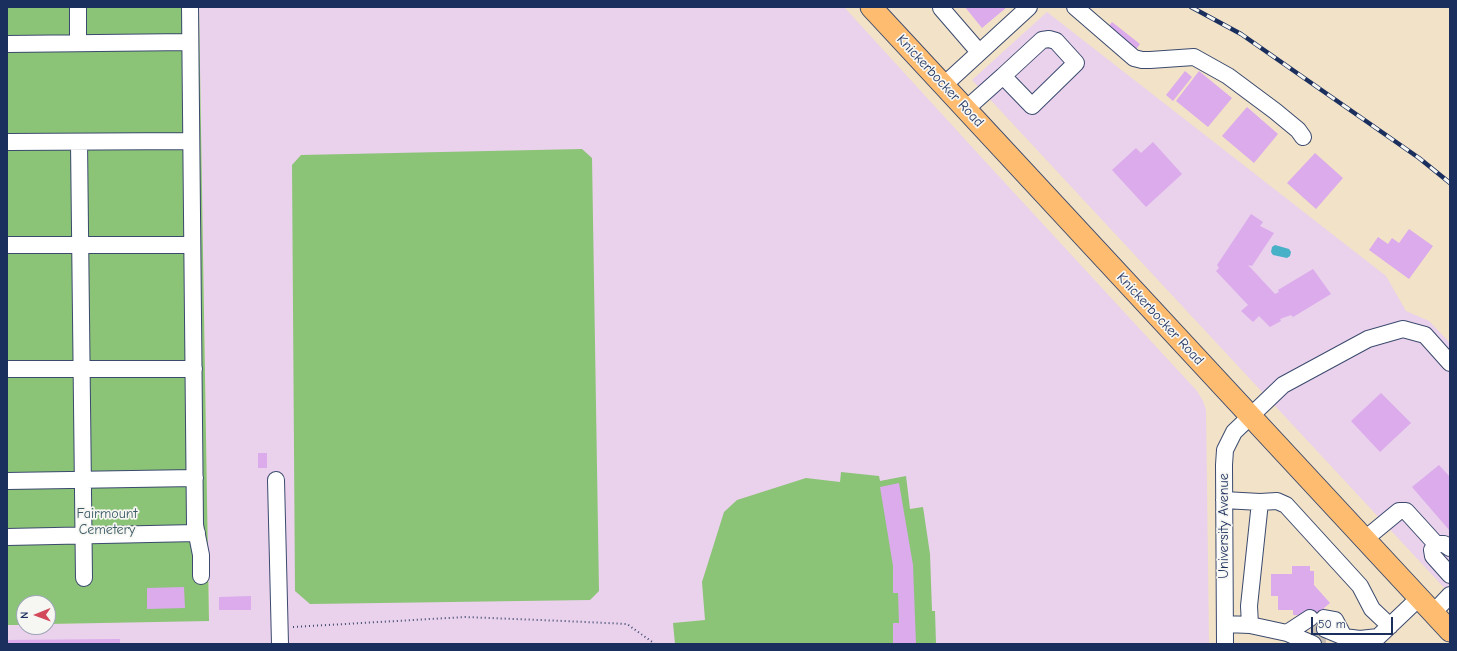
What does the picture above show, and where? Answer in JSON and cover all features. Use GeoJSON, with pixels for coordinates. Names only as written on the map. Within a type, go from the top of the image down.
{"type":"FeatureCollection","features":[{"type":"Feature","properties":{"kind":"main road","name":"Knickerbocker Road"},"geometry":{"type":"LineString","coordinates":[[871,7],[1450,631]]}},
{"type":"Feature","properties":{"kind":"street"},"geometry":{"type":"LineString","coordinates":[[78,7],[78,43]]}},
{"type":"Feature","properties":{"kind":"street"},"geometry":{"type":"LineString","coordinates":[[190,7],[195,524],[201,555],[201,576]]}},
{"type":"Feature","properties":{"kind":"street"},"geometry":{"type":"LineString","coordinates":[[944,85],[1028,7]]}},
{"type":"Feature","properties":{"kind":"street"},"geometry":{"type":"LineString","coordinates":[[1075,7],[1134,58],[1150,60],[1194,57],[1228,76],[1276,111],[1298,130],[1303,137]]}},
{"type":"Feature","properties":{"kind":"street"},"geometry":{"type":"LineString","coordinates":[[941,8],[980,52]]}},
{"type":"Feature","properties":{"kind":"street"},"geometry":{"type":"LineString","coordinates":[[966,109],[1042,40],[1056,40],[1076,63],[1032,106],[1004,76]]}},
{"type":"Feature","properties":{"kind":"street"},"geometry":{"type":"LineString","coordinates":[[7,44],[190,42]]}},
{"type":"Feature","properties":{"kind":"street"},"geometry":{"type":"LineString","coordinates":[[7,142],[191,141]]}},
{"type":"Feature","properties":{"kind":"street"},"geometry":{"type":"LineString","coordinates":[[79,142],[84,578]]}},
{"type":"Feature","properties":{"kind":"street"},"geometry":{"type":"LineString","coordinates":[[7,245],[192,245]]}},
{"type":"Feature","properties":{"kind":"street","name":"University Avenue"},"geometry":{"type":"LineString","coordinates":[[1225,644],[1224,465],[1225,450],[1234,432],[1283,385],[1368,339],[1403,329],[1425,336],[1450,363]]}},
{"type":"Feature","properties":{"kind":"street"},"geometry":{"type":"LineString","coordinates":[[7,369],[194,369]]}},
{"type":"Feature","properties":{"kind":"street"},"geometry":{"type":"LineString","coordinates":[[7,480],[195,478]]}},
{"type":"Feature","properties":{"kind":"street"},"geometry":{"type":"LineString","coordinates":[[276,480],[280,644]]}},
{"type":"Feature","properties":{"kind":"street"},"geometry":{"type":"LineString","coordinates":[[1224,500],[1277,502],[1286,506],[1360,586],[1372,609],[1390,626]]}},
{"type":"Feature","properties":{"kind":"street"},"geometry":{"type":"LineString","coordinates":[[1250,625],[1249,606],[1260,502]]}},
{"type":"Feature","properties":{"kind":"street"},"geometry":{"type":"LineString","coordinates":[[1365,539],[1399,511],[1406,511],[1443,546],[1432,550],[1433,556],[1450,575]]}},
{"type":"Feature","properties":{"kind":"street"},"geometry":{"type":"LineString","coordinates":[[7,537],[197,533]]}},
{"type":"Feature","properties":{"kind":"street"},"geometry":{"type":"LineString","coordinates":[[1225,624],[1250,625],[1287,633],[1324,633],[1360,640],[1378,637],[1390,626],[1426,605],[1450,595]]}},
{"type":"Feature","properties":{"kind":"street"},"geometry":{"type":"LineString","coordinates":[[1287,633],[1324,633]]}},
{"type":"Feature","properties":{"kind":"street"},"geometry":{"type":"LineString","coordinates":[[1287,633],[1298,644]]}},
{"type":"Feature","properties":{"kind":"path"},"geometry":{"type":"LineString","coordinates":[[279,628],[465,618],[564,621],[627,624],[655,644]]}},
{"type":"Feature","properties":{"kind":"shaded area"},"geometry":{"type":"Polygon","coordinates":[[[199,7],[844,7],[1197,391],[1206,410],[1209,644],[7,644],[7,625],[16,625],[16,635],[56,635],[56,624],[209,620],[199,7]]]}},
{"type":"Feature","properties":{"kind":"shaded area"},"geometry":{"type":"Polygon","coordinates":[[[1047,12],[1386,276],[1406,311],[1429,321],[1450,343],[1450,594],[972,80],[1047,12]]]}},
{"type":"Feature","properties":{"kind":"green space","name":"Fairmount Cemetery"},"geometry":{"type":"Polygon","coordinates":[[[7,7],[199,7],[209,621],[56,624],[56,595],[16,595],[16,625],[7,625],[7,7]]]}},
{"type":"Feature","properties":{"kind":"green space"},"geometry":{"type":"Polygon","coordinates":[[[582,149],[592,158],[599,591],[590,600],[310,604],[295,591],[292,165],[301,155],[582,149]]]}},
{"type":"Feature","properties":{"kind":"green space"},"geometry":{"type":"Polygon","coordinates":[[[841,472],[879,476],[880,481],[906,476],[910,509],[923,507],[930,554],[932,611],[935,611],[936,644],[675,644],[673,623],[705,620],[702,582],[724,512],[737,500],[806,478],[840,482],[841,472]]]}},
{"type":"Feature","properties":{"kind":"water"},"geometry":{"type":"Polygon","coordinates":[[[1275,245],[1289,249],[1291,252],[1290,256],[1287,258],[1273,255],[1271,252],[1272,247],[1275,245]]]}},
{"type":"Feature","properties":{"kind":"building"},"geometry":{"type":"Polygon","coordinates":[[[965,7],[1007,7],[982,28],[965,7]]]}},
{"type":"Feature","properties":{"kind":"building"},"geometry":{"type":"Polygon","coordinates":[[[1112,22],[1140,44],[1134,52],[1106,30],[1112,22]]]}},
{"type":"Feature","properties":{"kind":"building"},"geometry":{"type":"Polygon","coordinates":[[[1185,71],[1192,77],[1173,101],[1166,95],[1185,71]]]}},
{"type":"Feature","properties":{"kind":"building"},"geometry":{"type":"Polygon","coordinates":[[[1199,71],[1232,98],[1208,127],[1176,101],[1199,71]]]}},
{"type":"Feature","properties":{"kind":"building"},"geometry":{"type":"Polygon","coordinates":[[[1247,107],[1278,134],[1254,163],[1222,136],[1247,107]]]}},
{"type":"Feature","properties":{"kind":"building"},"geometry":{"type":"Polygon","coordinates":[[[1153,142],[1182,174],[1146,207],[1112,170],[1136,148],[1141,153],[1153,142]]]}},
{"type":"Feature","properties":{"kind":"building"},"geometry":{"type":"Polygon","coordinates":[[[1315,153],[1343,178],[1316,209],[1287,183],[1315,153]]]}},
{"type":"Feature","properties":{"kind":"building"},"geometry":{"type":"Polygon","coordinates":[[[1251,214],[1263,222],[1260,226],[1274,233],[1252,266],[1248,265],[1275,294],[1279,292],[1278,290],[1313,269],[1331,294],[1293,317],[1291,315],[1280,319],[1281,321],[1270,327],[1259,316],[1253,322],[1241,311],[1248,305],[1216,271],[1219,268],[1217,265],[1251,214]]]}},
{"type":"Feature","properties":{"kind":"building"},"geometry":{"type":"Polygon","coordinates":[[[1409,229],[1433,246],[1409,279],[1369,250],[1378,237],[1388,244],[1392,238],[1399,243],[1409,229]]]}},
{"type":"Feature","properties":{"kind":"building"},"geometry":{"type":"Polygon","coordinates":[[[1381,393],[1411,423],[1380,452],[1351,421],[1381,393]]]}},
{"type":"Feature","properties":{"kind":"building"},"geometry":{"type":"Polygon","coordinates":[[[258,453],[267,453],[267,468],[258,468],[258,453]]]}},
{"type":"Feature","properties":{"kind":"building"},"geometry":{"type":"Polygon","coordinates":[[[1439,465],[1450,477],[1450,531],[1412,487],[1439,465]]]}},
{"type":"Feature","properties":{"kind":"building"},"geometry":{"type":"Polygon","coordinates":[[[899,483],[913,565],[916,644],[893,644],[893,623],[899,623],[898,593],[893,593],[893,566],[880,487],[899,483]]]}},
{"type":"Feature","properties":{"kind":"building"},"geometry":{"type":"Polygon","coordinates":[[[1292,566],[1310,566],[1310,571],[1314,571],[1314,585],[1330,603],[1324,608],[1323,615],[1326,644],[1313,644],[1310,616],[1293,615],[1293,610],[1278,610],[1278,596],[1271,596],[1271,574],[1292,574],[1292,566]]]}},
{"type":"Feature","properties":{"kind":"building"},"geometry":{"type":"Polygon","coordinates":[[[184,587],[185,608],[147,609],[147,588],[184,587]]]}},
{"type":"Feature","properties":{"kind":"building"},"geometry":{"type":"Polygon","coordinates":[[[251,596],[251,610],[219,610],[219,597],[251,596]]]}},
{"type":"Feature","properties":{"kind":"building"},"geometry":{"type":"Polygon","coordinates":[[[120,639],[120,644],[7,644],[7,640],[120,639]]]}},
{"type":"Feature","properties":{"kind":"tunnel"},"geometry":{"type":"LineString","coordinates":[[1312,628],[1325,629]]}},
{"type":"Feature","properties":{"kind":"tunnel"},"geometry":{"type":"LineString","coordinates":[[1313,644],[1326,643]]}},
{"type":"Feature","properties":{"kind":"railway"},"geometry":{"type":"LineString","coordinates":[[1191,7],[1241,34],[1419,158],[1450,183]]}}]}
